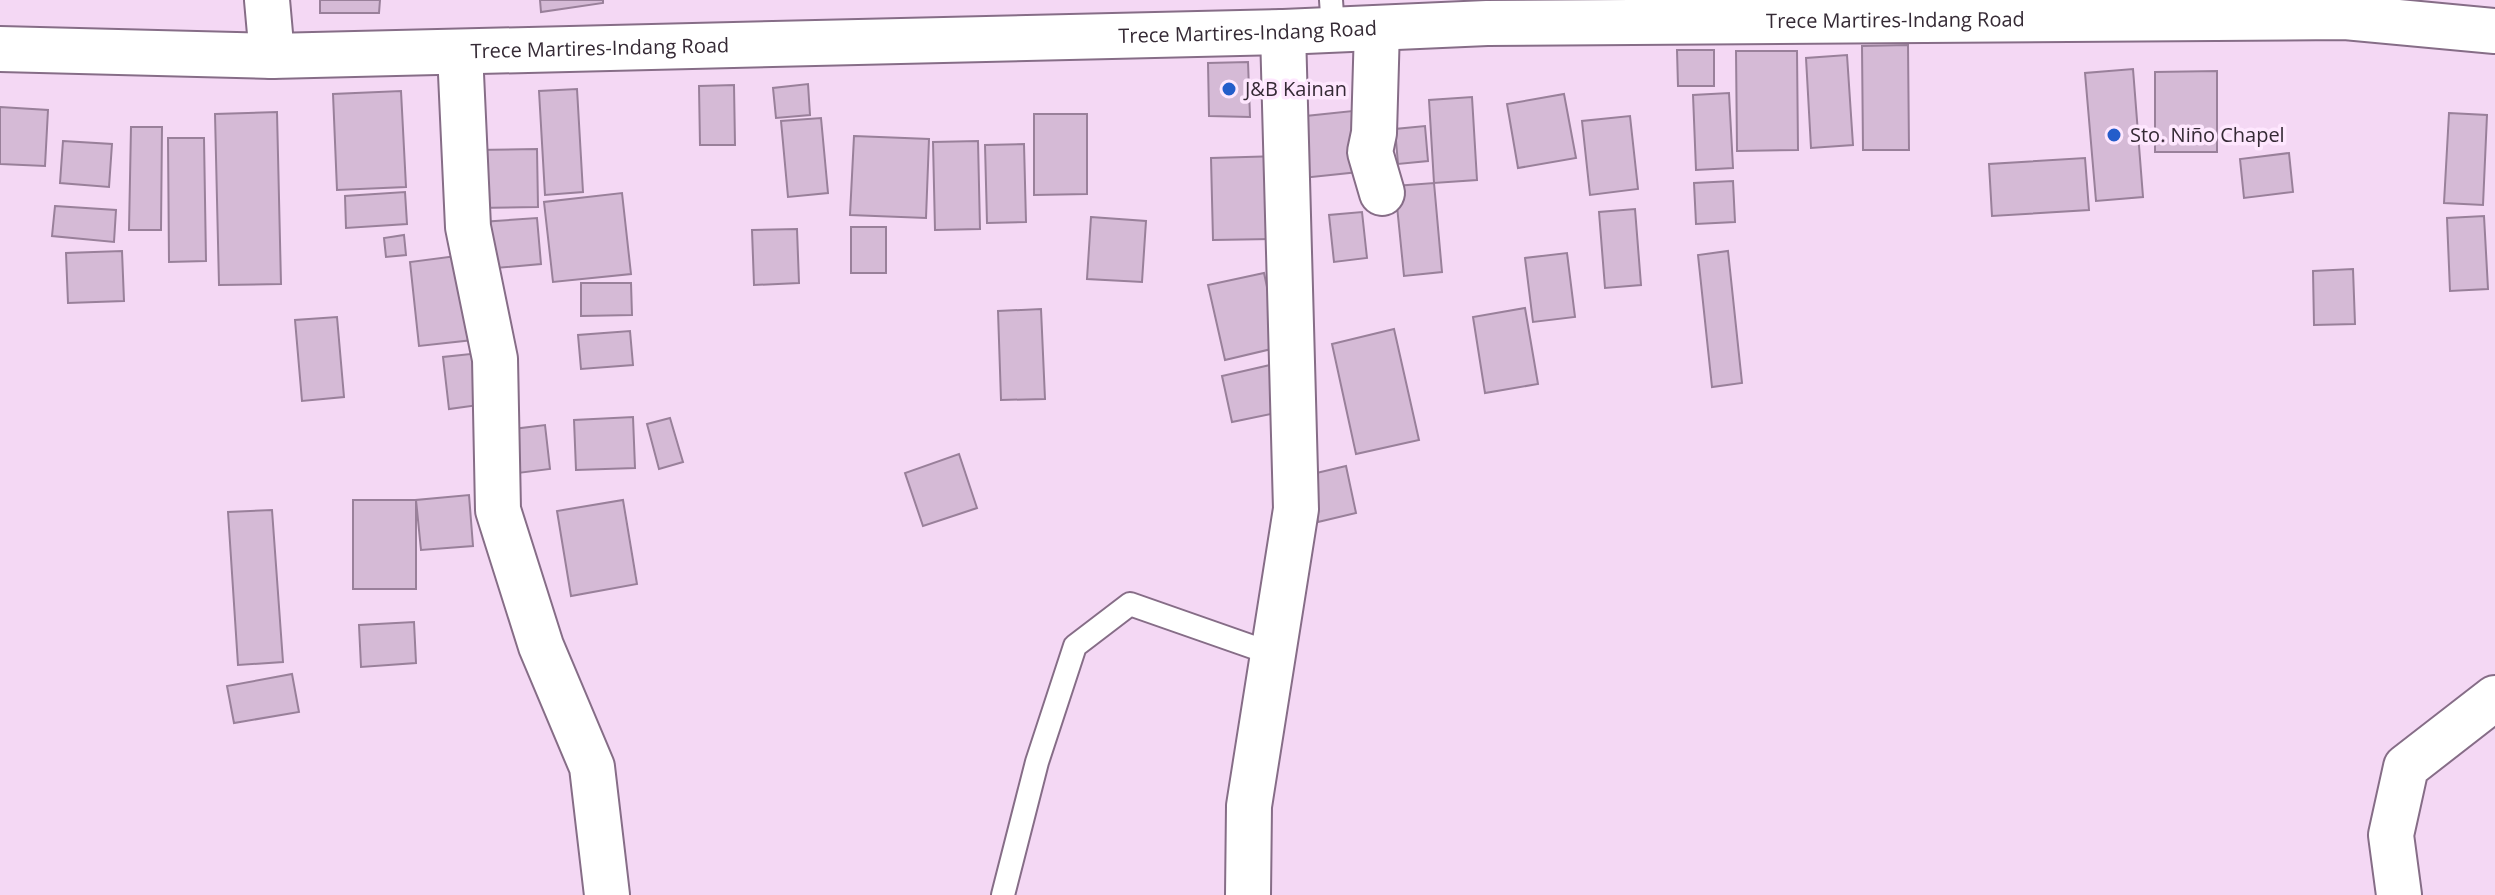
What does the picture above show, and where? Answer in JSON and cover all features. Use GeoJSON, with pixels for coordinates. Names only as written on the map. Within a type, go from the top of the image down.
{"type":"FeatureCollection","features":[{"type":"Feature","properties":{"kind":"main road"},"geometry":{"type":"LineString","coordinates":[[267,0],[272,56]]}},
{"type":"Feature","properties":{"kind":"main road","name":"Trece Martires-Indang Road"},"geometry":{"type":"LineString","coordinates":[[0,49],[272,56],[1283,32],[1332,15],[1377,28],[1486,12],[1976,10],[2345,17],[2495,31]]}},
{"type":"Feature","properties":{"kind":"main road"},"geometry":{"type":"LineString","coordinates":[[1377,28],[1374,133],[1370,152],[1382,193]]}},
{"type":"Feature","properties":{"kind":"main road"},"geometry":{"type":"LineString","coordinates":[[1248,895],[1249,806],[1296,509],[1283,32]]}},
{"type":"Feature","properties":{"kind":"main road"},"geometry":{"type":"LineString","coordinates":[[460,52],[468,227],[495,359],[498,510],[541,646],[592,767],[607,895]]}},
{"type":"Feature","properties":{"kind":"main road"},"geometry":{"type":"LineString","coordinates":[[2399,895],[2391,835],[2406,767],[2495,698]]}},
{"type":"Feature","properties":{"kind":"lane"},"geometry":{"type":"LineString","coordinates":[[1003,895],[1037,762],[1075,646],[1130,604],[1273,654]]}},
{"type":"Feature","properties":{"kind":"building"},"geometry":{"type":"Polygon","coordinates":[[[320,0],[380,0],[379,13],[320,13],[320,0]]]}},
{"type":"Feature","properties":{"kind":"building"},"geometry":{"type":"Polygon","coordinates":[[[540,0],[603,0],[603,3],[541,12],[540,0]]]}},
{"type":"Feature","properties":{"kind":"building"},"geometry":{"type":"Polygon","coordinates":[[[1908,45],[1909,150],[1863,150],[1862,46],[1908,45]]]}},
{"type":"Feature","properties":{"kind":"building"},"geometry":{"type":"Polygon","coordinates":[[[1677,50],[1714,50],[1714,86],[1678,86],[1677,50]]]}},
{"type":"Feature","properties":{"kind":"building"},"geometry":{"type":"Polygon","coordinates":[[[1736,51],[1797,51],[1798,150],[1737,151],[1736,51]]]}},
{"type":"Feature","properties":{"kind":"building"},"geometry":{"type":"Polygon","coordinates":[[[1847,55],[1853,145],[1811,148],[1806,58],[1847,55]]]}},
{"type":"Feature","properties":{"kind":"building","name":"J&B Kainan"},"geometry":{"type":"Polygon","coordinates":[[[1248,62],[1250,117],[1209,116],[1208,63],[1248,62]]]}},
{"type":"Feature","properties":{"kind":"building","name":"Sto. Niño Chapel"},"geometry":{"type":"Polygon","coordinates":[[[2133,69],[2143,197],[2096,201],[2085,73],[2133,69]]]}},
{"type":"Feature","properties":{"kind":"building"},"geometry":{"type":"Polygon","coordinates":[[[2217,71],[2217,152],[2155,152],[2155,72],[2217,71]]]}},
{"type":"Feature","properties":{"kind":"building"},"geometry":{"type":"Polygon","coordinates":[[[808,84],[810,115],[776,118],[773,88],[808,84]]]}},
{"type":"Feature","properties":{"kind":"building"},"geometry":{"type":"Polygon","coordinates":[[[734,85],[735,145],[700,145],[699,86],[734,85]]]}},
{"type":"Feature","properties":{"kind":"building"},"geometry":{"type":"Polygon","coordinates":[[[577,89],[583,192],[545,195],[539,91],[577,89]]]}},
{"type":"Feature","properties":{"kind":"building"},"geometry":{"type":"Polygon","coordinates":[[[401,91],[406,187],[337,190],[333,94],[401,91]]]}},
{"type":"Feature","properties":{"kind":"building"},"geometry":{"type":"Polygon","coordinates":[[[1729,93],[1733,168],[1696,170],[1693,95],[1729,93]]]}},
{"type":"Feature","properties":{"kind":"building"},"geometry":{"type":"Polygon","coordinates":[[[1564,94],[1576,158],[1518,168],[1507,104],[1564,94]]]}},
{"type":"Feature","properties":{"kind":"building"},"geometry":{"type":"Polygon","coordinates":[[[1472,97],[1477,180],[1434,183],[1429,100],[1472,97]]]}},
{"type":"Feature","properties":{"kind":"building"},"geometry":{"type":"Polygon","coordinates":[[[0,107],[48,110],[45,166],[0,164],[0,107]]]}},
{"type":"Feature","properties":{"kind":"building"},"geometry":{"type":"Polygon","coordinates":[[[1362,110],[1368,171],[1293,179],[1287,118],[1362,110]]]}},
{"type":"Feature","properties":{"kind":"building"},"geometry":{"type":"Polygon","coordinates":[[[277,112],[281,284],[219,285],[215,114],[277,112]]]}},
{"type":"Feature","properties":{"kind":"building"},"geometry":{"type":"Polygon","coordinates":[[[2449,113],[2487,115],[2483,205],[2444,203],[2449,113]]]}},
{"type":"Feature","properties":{"kind":"building"},"geometry":{"type":"Polygon","coordinates":[[[1034,114],[1087,114],[1087,194],[1034,195],[1034,114]]]}},
{"type":"Feature","properties":{"kind":"building"},"geometry":{"type":"Polygon","coordinates":[[[1630,116],[1638,189],[1590,195],[1582,121],[1630,116]]]}},
{"type":"Feature","properties":{"kind":"building"},"geometry":{"type":"Polygon","coordinates":[[[821,118],[828,193],[788,197],[781,121],[821,118]]]}},
{"type":"Feature","properties":{"kind":"building"},"geometry":{"type":"Polygon","coordinates":[[[1425,126],[1428,161],[1398,164],[1395,129],[1425,126]]]}},
{"type":"Feature","properties":{"kind":"building"},"geometry":{"type":"Polygon","coordinates":[[[131,127],[162,127],[161,230],[129,230],[131,127]]]}},
{"type":"Feature","properties":{"kind":"building"},"geometry":{"type":"Polygon","coordinates":[[[854,136],[929,139],[926,218],[850,215],[854,136]]]}},
{"type":"Feature","properties":{"kind":"building"},"geometry":{"type":"Polygon","coordinates":[[[168,138],[204,138],[206,261],[169,262],[168,138]]]}},
{"type":"Feature","properties":{"kind":"building"},"geometry":{"type":"Polygon","coordinates":[[[63,141],[112,144],[109,187],[60,183],[63,141]]]}},
{"type":"Feature","properties":{"kind":"building"},"geometry":{"type":"Polygon","coordinates":[[[978,141],[980,229],[935,230],[933,142],[978,141]]]}},
{"type":"Feature","properties":{"kind":"building"},"geometry":{"type":"Polygon","coordinates":[[[1024,144],[1026,222],[987,223],[985,145],[1024,144]]]}},
{"type":"Feature","properties":{"kind":"building"},"geometry":{"type":"Polygon","coordinates":[[[537,149],[538,207],[475,208],[475,150],[537,149]]]}},
{"type":"Feature","properties":{"kind":"building"},"geometry":{"type":"Polygon","coordinates":[[[2289,153],[2293,192],[2244,198],[2240,159],[2289,153]]]}},
{"type":"Feature","properties":{"kind":"building"},"geometry":{"type":"Polygon","coordinates":[[[1277,156],[1279,239],[1213,240],[1211,158],[1277,156]]]}},
{"type":"Feature","properties":{"kind":"building"},"geometry":{"type":"Polygon","coordinates":[[[2085,158],[2089,210],[1992,216],[1989,164],[2085,158]]]}},
{"type":"Feature","properties":{"kind":"building"},"geometry":{"type":"Polygon","coordinates":[[[1733,181],[1735,222],[1696,224],[1694,183],[1733,181]]]}},
{"type":"Feature","properties":{"kind":"building"},"geometry":{"type":"Polygon","coordinates":[[[1434,183],[1442,272],[1404,276],[1395,186],[1434,183]]]}},
{"type":"Feature","properties":{"kind":"building"},"geometry":{"type":"Polygon","coordinates":[[[405,192],[407,224],[346,228],[345,196],[405,192]]]}},
{"type":"Feature","properties":{"kind":"building"},"geometry":{"type":"Polygon","coordinates":[[[622,193],[631,274],[553,282],[544,202],[622,193]]]}},
{"type":"Feature","properties":{"kind":"building"},"geometry":{"type":"Polygon","coordinates":[[[55,206],[116,210],[114,242],[52,236],[55,206]]]}},
{"type":"Feature","properties":{"kind":"building"},"geometry":{"type":"Polygon","coordinates":[[[1635,209],[1641,285],[1605,288],[1599,212],[1635,209]]]}},
{"type":"Feature","properties":{"kind":"building"},"geometry":{"type":"Polygon","coordinates":[[[1362,212],[1367,258],[1334,262],[1329,215],[1362,212]]]}},
{"type":"Feature","properties":{"kind":"building"},"geometry":{"type":"Polygon","coordinates":[[[2484,216],[2488,289],[2450,291],[2447,218],[2484,216]]]}},
{"type":"Feature","properties":{"kind":"building"},"geometry":{"type":"Polygon","coordinates":[[[1091,217],[1146,221],[1142,282],[1087,279],[1091,217]]]}},
{"type":"Feature","properties":{"kind":"building"},"geometry":{"type":"Polygon","coordinates":[[[537,218],[541,264],[484,269],[481,222],[537,218]]]}},
{"type":"Feature","properties":{"kind":"building"},"geometry":{"type":"Polygon","coordinates":[[[851,227],[886,227],[886,273],[851,273],[851,227]]]}},
{"type":"Feature","properties":{"kind":"building"},"geometry":{"type":"Polygon","coordinates":[[[797,229],[799,283],[754,285],[752,230],[797,229]]]}},
{"type":"Feature","properties":{"kind":"building"},"geometry":{"type":"Polygon","coordinates":[[[404,235],[406,255],[386,257],[384,238],[404,235]]]}},
{"type":"Feature","properties":{"kind":"building"},"geometry":{"type":"Polygon","coordinates":[[[122,251],[124,301],[68,303],[66,253],[122,251]]]}},
{"type":"Feature","properties":{"kind":"building"},"geometry":{"type":"Polygon","coordinates":[[[1728,251],[1742,383],[1712,387],[1698,255],[1728,251]]]}},
{"type":"Feature","properties":{"kind":"building"},"geometry":{"type":"Polygon","coordinates":[[[1567,253],[1575,317],[1533,322],[1525,258],[1567,253]]]}},
{"type":"Feature","properties":{"kind":"building"},"geometry":{"type":"Polygon","coordinates":[[[472,254],[482,339],[419,346],[410,262],[472,254]]]}},
{"type":"Feature","properties":{"kind":"building"},"geometry":{"type":"Polygon","coordinates":[[[2353,269],[2355,324],[2314,325],[2313,271],[2353,269]]]}},
{"type":"Feature","properties":{"kind":"building"},"geometry":{"type":"Polygon","coordinates":[[[1264,273],[1280,347],[1225,360],[1208,285],[1264,273]]]}},
{"type":"Feature","properties":{"kind":"building"},"geometry":{"type":"Polygon","coordinates":[[[581,283],[631,283],[632,315],[581,316],[581,283]]]}},
{"type":"Feature","properties":{"kind":"building"},"geometry":{"type":"Polygon","coordinates":[[[1525,308],[1538,384],[1485,393],[1473,317],[1525,308]]]}},
{"type":"Feature","properties":{"kind":"building"},"geometry":{"type":"Polygon","coordinates":[[[1041,309],[1045,399],[1001,400],[998,311],[1041,309]]]}},
{"type":"Feature","properties":{"kind":"building"},"geometry":{"type":"Polygon","coordinates":[[[337,317],[344,397],[302,401],[295,320],[337,317]]]}},
{"type":"Feature","properties":{"kind":"building"},"geometry":{"type":"Polygon","coordinates":[[[1394,329],[1419,440],[1356,454],[1332,344],[1394,329]]]}},
{"type":"Feature","properties":{"kind":"building"},"geometry":{"type":"Polygon","coordinates":[[[630,331],[633,365],[581,369],[578,335],[630,331]]]}},
{"type":"Feature","properties":{"kind":"building"},"geometry":{"type":"Polygon","coordinates":[[[480,353],[486,404],[449,409],[443,357],[480,353]]]}},
{"type":"Feature","properties":{"kind":"building"},"geometry":{"type":"Polygon","coordinates":[[[1270,365],[1281,412],[1232,422],[1222,376],[1270,365]]]}},
{"type":"Feature","properties":{"kind":"building"},"geometry":{"type":"Polygon","coordinates":[[[633,417],[635,468],[576,470],[574,420],[633,417]]]}},
{"type":"Feature","properties":{"kind":"building"},"geometry":{"type":"Polygon","coordinates":[[[670,418],[683,462],[659,469],[647,424],[670,418]]]}},
{"type":"Feature","properties":{"kind":"building"},"geometry":{"type":"Polygon","coordinates":[[[545,425],[550,469],[510,474],[505,430],[545,425]]]}},
{"type":"Feature","properties":{"kind":"building"},"geometry":{"type":"Polygon","coordinates":[[[959,454],[977,508],[923,526],[905,473],[959,454]]]}},
{"type":"Feature","properties":{"kind":"building"},"geometry":{"type":"Polygon","coordinates":[[[1346,466],[1356,513],[1318,522],[1308,475],[1346,466]]]}},
{"type":"Feature","properties":{"kind":"building"},"geometry":{"type":"Polygon","coordinates":[[[469,495],[473,546],[421,550],[416,500],[469,495]]]}},
{"type":"Feature","properties":{"kind":"building"},"geometry":{"type":"Polygon","coordinates":[[[353,500],[416,500],[416,589],[353,589],[353,500]]]}},
{"type":"Feature","properties":{"kind":"building"},"geometry":{"type":"Polygon","coordinates":[[[623,500],[637,584],[571,596],[557,511],[623,500]]]}},
{"type":"Feature","properties":{"kind":"building"},"geometry":{"type":"Polygon","coordinates":[[[272,510],[283,662],[238,665],[228,512],[272,510]]]}},
{"type":"Feature","properties":{"kind":"building"},"geometry":{"type":"Polygon","coordinates":[[[414,622],[416,663],[361,667],[359,625],[414,622]]]}},
{"type":"Feature","properties":{"kind":"building"},"geometry":{"type":"Polygon","coordinates":[[[292,674],[299,712],[234,723],[227,686],[292,674]]]}},
{"type":"Feature","properties":{"kind":"place","name":"J&B Kainan"},"geometry":{"type":"Point","coordinates":[1229,89]}},
{"type":"Feature","properties":{"kind":"place","name":"Sto. Niño Chapel"},"geometry":{"type":"Point","coordinates":[2114,135]}}]}
